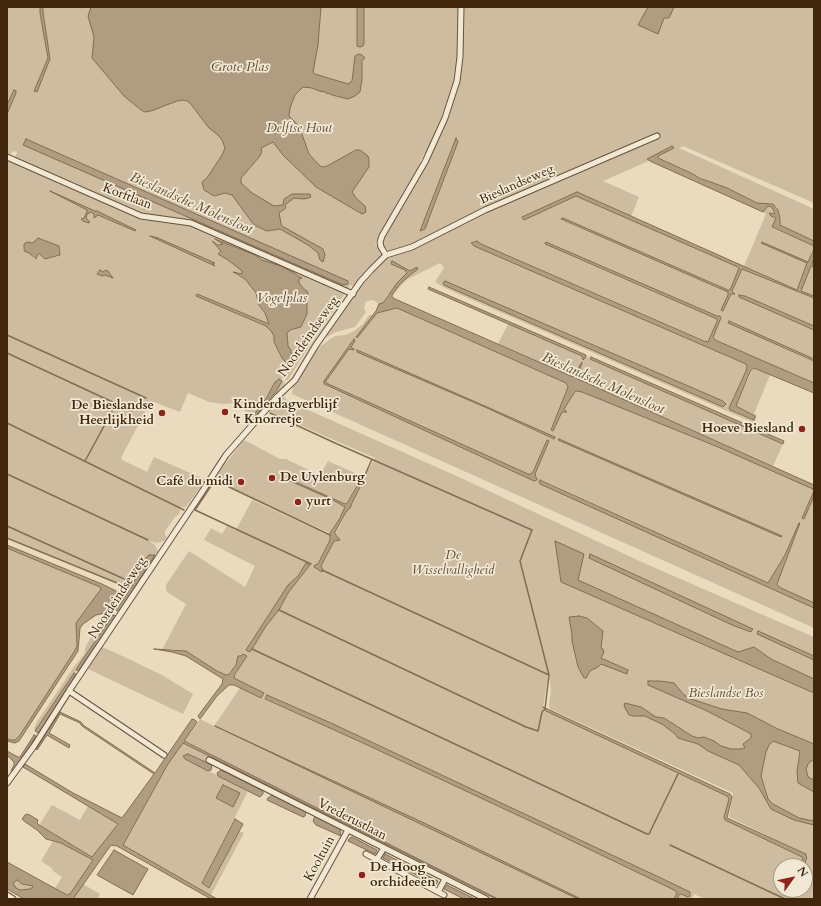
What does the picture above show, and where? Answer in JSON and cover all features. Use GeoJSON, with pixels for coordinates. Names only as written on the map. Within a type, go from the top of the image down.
{"type":"FeatureCollection","features":[{"type":"Feature","properties":{"kind":"street"},"geometry":{"type":"LineString","coordinates":[[386,255],[380,242],[382,236],[425,162],[445,118],[457,82],[460,57],[461,7]]}},
{"type":"Feature","properties":{"kind":"street","name":"Bieslandseweg"},"geometry":{"type":"LineString","coordinates":[[386,255],[412,248],[493,207],[657,136]]}},
{"type":"Feature","properties":{"kind":"street","name":"Korftlaan"},"geometry":{"type":"LineString","coordinates":[[10,158],[141,216],[191,223],[353,294]]}},
{"type":"Feature","properties":{"kind":"street","name":"Noordeindseweg"},"geometry":{"type":"LineString","coordinates":[[7,783],[34,746],[226,455],[276,397],[292,383],[316,345],[364,277],[386,255]]}},
{"type":"Feature","properties":{"kind":"street"},"geometry":{"type":"LineString","coordinates":[[69,691],[164,755]]}},
{"type":"Feature","properties":{"kind":"street","name":"Vrederustlaan"},"geometry":{"type":"LineString","coordinates":[[209,760],[486,899]]}},
{"type":"Feature","properties":{"kind":"street","name":"Kooltuin"},"geometry":{"type":"LineString","coordinates":[[310,899],[348,830]]}},
{"type":"Feature","properties":{"kind":"street"},"geometry":{"type":"LineString","coordinates":[[377,859],[384,848]]}},
{"type":"Feature","properties":{"kind":"street"},"geometry":{"type":"LineString","coordinates":[[366,854],[444,895]]}},
{"type":"Feature","properties":{"kind":"street"},"geometry":{"type":"LineString","coordinates":[[438,892],[445,878]]}},
{"type":"Feature","properties":{"kind":"street"},"geometry":{"type":"LineString","coordinates":[[7,895],[13,899]]}},
{"type":"Feature","properties":{"kind":"green space","name":"Delftse Hout"},"geometry":{"type":"Polygon","coordinates":[[[7,7],[458,7],[456,72],[454,83],[433,140],[420,161],[421,164],[375,243],[380,250],[380,258],[363,276],[361,276],[356,287],[350,285],[348,289],[196,223],[143,215],[87,190],[86,188],[71,181],[69,182],[15,158],[17,152],[13,151],[10,155],[7,154],[7,150],[9,149],[7,148],[7,7]]]}},
{"type":"Feature","properties":{"kind":"green space"},"geometry":{"type":"Polygon","coordinates":[[[463,7],[814,7],[814,203],[683,146],[679,148],[814,209],[814,241],[780,225],[780,219],[776,206],[771,203],[764,205],[757,203],[727,188],[701,179],[691,173],[660,160],[658,157],[603,181],[639,197],[631,217],[577,193],[524,220],[576,196],[739,267],[730,290],[728,290],[563,218],[562,220],[728,292],[722,308],[724,310],[731,294],[735,294],[732,291],[742,269],[814,298],[814,326],[745,296],[739,296],[814,330],[814,359],[729,321],[728,323],[814,361],[814,383],[715,340],[713,337],[720,316],[545,245],[717,319],[708,342],[479,243],[474,246],[746,364],[746,371],[729,408],[730,410],[754,420],[755,416],[736,406],[753,368],[770,375],[754,414],[757,415],[754,423],[445,288],[435,282],[444,268],[440,263],[406,280],[392,296],[388,294],[383,303],[379,304],[373,300],[367,301],[364,309],[366,312],[355,327],[336,332],[321,340],[359,288],[381,265],[388,250],[383,246],[383,238],[446,121],[461,76],[463,7]],[[455,290],[723,407],[725,406],[725,402],[723,401],[597,347],[455,290]]]}},
{"type":"Feature","properties":{"kind":"green space"},"geometry":{"type":"Polygon","coordinates":[[[7,159],[142,219],[190,224],[345,293],[288,380],[283,378],[282,380],[285,383],[284,388],[254,419],[236,403],[224,404],[209,402],[188,393],[180,412],[154,402],[145,412],[121,458],[122,460],[147,472],[154,457],[206,480],[186,507],[179,507],[179,514],[165,531],[167,538],[164,541],[156,543],[148,540],[155,545],[158,551],[155,555],[146,558],[135,581],[133,582],[123,578],[122,579],[132,584],[133,586],[131,588],[7,537],[7,159]],[[38,238],[33,243],[24,244],[23,251],[29,253],[34,259],[40,254],[46,259],[59,256],[59,246],[38,238]],[[217,240],[224,244],[219,245],[214,242],[213,243],[221,251],[221,253],[219,253],[242,271],[242,274],[234,274],[245,279],[256,294],[259,305],[265,313],[269,324],[197,294],[196,296],[266,326],[274,336],[274,342],[286,363],[294,356],[288,346],[287,333],[290,330],[301,327],[307,314],[307,297],[304,288],[299,283],[299,279],[302,279],[296,273],[217,240]],[[106,270],[103,272],[100,271],[97,274],[112,278],[112,275],[106,270]],[[279,379],[275,382],[259,408],[256,416],[274,395],[282,381],[279,379]]]}},
{"type":"Feature","properties":{"kind":"green space"},"geometry":{"type":"Polygon","coordinates":[[[768,206],[772,207],[775,214],[772,213],[771,216],[776,218],[772,228],[814,246],[808,263],[797,290],[744,266],[766,214],[763,212],[768,206]],[[762,242],[762,243],[808,263],[762,242]]]}},
{"type":"Feature","properties":{"kind":"green space"},"geometry":{"type":"Polygon","coordinates":[[[813,265],[814,296],[801,291],[811,266],[813,265]]]}},
{"type":"Feature","properties":{"kind":"green space"},"geometry":{"type":"Polygon","coordinates":[[[347,294],[348,297],[290,381],[314,340],[347,294]]]}},
{"type":"Feature","properties":{"kind":"green space"},"geometry":{"type":"Polygon","coordinates":[[[397,308],[566,383],[569,387],[551,431],[553,431],[562,411],[574,393],[576,391],[582,392],[718,447],[814,489],[802,518],[804,519],[814,496],[814,519],[811,518],[814,520],[814,603],[779,587],[777,584],[800,523],[785,555],[768,583],[542,480],[539,482],[540,484],[814,608],[814,628],[292,394],[293,387],[315,351],[335,336],[345,335],[354,331],[363,324],[369,315],[372,315],[365,325],[367,326],[377,313],[397,308]],[[354,340],[324,381],[324,385],[535,481],[535,474],[549,441],[547,440],[533,472],[528,474],[326,383],[355,341],[354,340]],[[357,351],[554,439],[555,437],[416,376],[357,351]],[[559,439],[558,440],[781,537],[559,439]]]}},
{"type":"Feature","properties":{"kind":"green space"},"geometry":{"type":"Polygon","coordinates":[[[508,324],[582,356],[582,359],[585,358],[586,355],[590,359],[783,444],[773,466],[578,379],[576,377],[582,363],[573,377],[498,344],[508,324]]]}},
{"type":"Feature","properties":{"kind":"green space"},"geometry":{"type":"Polygon","coordinates":[[[284,397],[288,401],[461,478],[646,564],[814,637],[814,899],[795,899],[813,898],[813,858],[807,858],[808,855],[729,817],[733,793],[550,709],[551,690],[549,675],[547,674],[548,677],[543,707],[544,710],[727,796],[729,799],[724,817],[725,820],[802,857],[773,858],[773,898],[790,899],[705,899],[694,894],[692,899],[677,899],[679,895],[690,892],[331,723],[267,695],[265,700],[363,743],[543,827],[674,890],[677,893],[674,899],[498,899],[184,741],[200,719],[214,726],[240,688],[261,698],[264,693],[234,678],[244,654],[241,656],[234,668],[226,675],[217,671],[190,653],[173,649],[162,650],[186,604],[167,592],[166,585],[189,551],[245,587],[255,566],[204,540],[211,528],[222,534],[227,526],[236,530],[252,500],[330,536],[330,540],[318,567],[320,568],[363,478],[345,504],[288,478],[288,480],[345,507],[339,520],[330,533],[252,499],[218,481],[216,477],[222,468],[244,440],[280,459],[286,459],[319,475],[328,461],[364,477],[375,458],[268,411],[279,398],[284,397]],[[306,563],[298,576],[288,585],[246,650],[252,649],[266,626],[279,610],[288,593],[305,572],[306,563]]]}},
{"type":"Feature","properties":{"kind":"green space"},"geometry":{"type":"Polygon","coordinates":[[[7,548],[100,587],[101,589],[76,623],[77,646],[74,652],[20,735],[15,740],[10,740],[7,738],[7,548]]]}},
{"type":"Feature","properties":{"kind":"green space"},"geometry":{"type":"Polygon","coordinates":[[[111,613],[113,615],[35,731],[34,728],[37,722],[73,668],[85,653],[85,648],[99,622],[111,613]]]}},
{"type":"Feature","properties":{"kind":"green space"},"geometry":{"type":"Polygon","coordinates":[[[102,647],[162,675],[193,694],[183,714],[88,669],[102,647]]]}},
{"type":"Feature","properties":{"kind":"green space"},"geometry":{"type":"Polygon","coordinates":[[[183,743],[276,789],[275,791],[188,754],[185,759],[248,791],[202,883],[209,888],[239,831],[244,833],[211,895],[123,845],[168,764],[183,743]]]}},
{"type":"Feature","properties":{"kind":"green space"},"geometry":{"type":"Polygon","coordinates":[[[52,805],[80,820],[88,806],[118,824],[93,857],[39,825],[52,805]]]}},
{"type":"Feature","properties":{"kind":"green space"},"geometry":{"type":"Polygon","coordinates":[[[53,841],[61,843],[93,860],[70,894],[67,895],[55,888],[62,877],[41,861],[53,841]]]}},
{"type":"Feature","properties":{"kind":"green space"},"geometry":{"type":"Polygon","coordinates":[[[17,880],[22,884],[33,886],[30,889],[20,890],[16,888],[13,883],[17,880]]]}},
{"type":"Feature","properties":{"kind":"green space"},"geometry":{"type":"Polygon","coordinates":[[[83,884],[100,894],[98,899],[73,899],[83,884]]]}},
{"type":"Feature","properties":{"kind":"water"},"geometry":{"type":"Polygon","coordinates":[[[40,7],[43,7],[50,59],[37,92],[34,91],[48,58],[40,7]]]}},
{"type":"Feature","properties":{"kind":"water","name":"Grote Plas"},"geometry":{"type":"Polygon","coordinates":[[[91,7],[321,7],[318,45],[313,72],[315,74],[348,84],[352,81],[355,56],[359,54],[362,55],[365,58],[362,60],[360,92],[348,99],[312,88],[303,87],[295,95],[290,108],[289,116],[299,126],[309,154],[320,166],[327,166],[356,150],[360,150],[368,156],[369,167],[352,192],[365,206],[366,212],[362,214],[316,187],[283,155],[273,142],[261,148],[262,151],[260,156],[241,178],[241,183],[252,193],[274,206],[283,205],[284,199],[292,194],[310,194],[311,197],[309,198],[294,198],[286,204],[286,208],[279,213],[282,226],[323,249],[325,255],[323,262],[320,260],[318,253],[308,245],[280,229],[267,231],[254,225],[232,195],[225,193],[214,196],[204,190],[202,182],[207,178],[225,148],[222,140],[209,128],[187,101],[177,101],[145,112],[124,96],[92,58],[94,37],[88,16],[91,7]]]}},
{"type":"Feature","properties":{"kind":"water"},"geometry":{"type":"Polygon","coordinates":[[[357,7],[364,7],[364,43],[363,46],[360,47],[357,46],[357,7]]]}},
{"type":"Feature","properties":{"kind":"water"},"geometry":{"type":"Polygon","coordinates":[[[648,7],[674,7],[669,18],[664,18],[658,34],[638,25],[648,7]]]}},
{"type":"Feature","properties":{"kind":"water"},"geometry":{"type":"Polygon","coordinates":[[[14,90],[16,93],[7,114],[7,105],[14,90]]]}},
{"type":"Feature","properties":{"kind":"water"},"geometry":{"type":"Polygon","coordinates":[[[456,138],[458,142],[425,229],[420,231],[456,138]]]}},
{"type":"Feature","properties":{"kind":"water"},"geometry":{"type":"Polygon","coordinates":[[[26,139],[348,281],[348,284],[343,285],[23,145],[26,139]]]}},
{"type":"Feature","properties":{"kind":"water"},"geometry":{"type":"Polygon","coordinates":[[[672,146],[674,148],[658,156],[658,158],[701,179],[727,188],[757,203],[773,204],[778,210],[780,225],[814,241],[814,246],[772,227],[776,218],[771,216],[769,213],[775,214],[772,207],[768,206],[763,212],[647,159],[672,146]]]}},
{"type":"Feature","properties":{"kind":"water"},"geometry":{"type":"Polygon","coordinates":[[[50,191],[136,230],[135,231],[98,215],[94,218],[94,214],[91,212],[87,214],[86,218],[90,222],[83,221],[81,219],[84,218],[87,210],[50,191]]]}},
{"type":"Feature","properties":{"kind":"water"},"geometry":{"type":"Polygon","coordinates":[[[577,192],[797,290],[807,263],[761,243],[762,242],[808,262],[814,249],[814,258],[812,263],[814,266],[811,266],[801,291],[814,296],[814,298],[742,269],[732,291],[735,294],[731,294],[723,311],[721,310],[728,292],[561,219],[563,218],[728,290],[730,290],[739,268],[738,267],[576,196],[524,220],[522,217],[577,192]]]}},
{"type":"Feature","properties":{"kind":"water"},"geometry":{"type":"Polygon","coordinates":[[[150,236],[158,238],[215,263],[212,263],[215,266],[150,236]]]}},
{"type":"Feature","properties":{"kind":"water"},"geometry":{"type":"Polygon","coordinates":[[[38,238],[59,246],[60,255],[45,259],[38,254],[36,259],[24,251],[24,244],[27,242],[33,243],[38,238]]]}},
{"type":"Feature","properties":{"kind":"water","name":"Vogelplas"},"geometry":{"type":"Polygon","coordinates":[[[215,239],[255,255],[262,260],[281,266],[302,278],[299,279],[299,283],[308,294],[307,314],[301,327],[290,330],[287,333],[288,346],[294,356],[286,363],[274,342],[274,336],[266,326],[196,296],[197,294],[269,324],[265,313],[259,305],[256,293],[245,279],[233,272],[242,274],[242,271],[218,254],[221,251],[212,241],[218,245],[223,244],[215,239]]]}},
{"type":"Feature","properties":{"kind":"water"},"geometry":{"type":"Polygon","coordinates":[[[477,241],[704,341],[708,342],[717,319],[545,243],[546,242],[720,316],[721,318],[713,337],[715,340],[814,383],[814,393],[754,368],[751,370],[736,406],[755,416],[754,420],[730,410],[729,408],[746,371],[746,364],[474,246],[471,243],[477,241]]]}},
{"type":"Feature","properties":{"kind":"water"},"geometry":{"type":"Polygon","coordinates":[[[392,261],[410,271],[417,267],[418,269],[399,285],[392,295],[395,299],[573,377],[582,362],[577,377],[578,379],[814,485],[814,491],[813,489],[718,447],[582,392],[576,391],[574,393],[564,409],[567,412],[562,412],[553,431],[551,430],[568,387],[566,383],[397,308],[377,313],[357,338],[356,337],[376,311],[379,304],[383,303],[397,283],[407,273],[405,270],[391,264],[392,261]]]}},
{"type":"Feature","properties":{"kind":"water"},"geometry":{"type":"Polygon","coordinates":[[[100,270],[103,272],[106,270],[108,271],[113,278],[97,274],[100,270]]]}},
{"type":"Feature","properties":{"kind":"water"},"geometry":{"type":"Polygon","coordinates":[[[445,281],[723,401],[726,404],[723,407],[455,290],[444,285],[443,283],[445,281]]]}},
{"type":"Feature","properties":{"kind":"water"},"geometry":{"type":"Polygon","coordinates":[[[429,287],[586,355],[585,358],[583,360],[582,356],[428,289],[429,287]]]}},
{"type":"Feature","properties":{"kind":"water"},"geometry":{"type":"Polygon","coordinates":[[[739,295],[745,296],[814,326],[814,330],[739,297],[739,295]]]}},
{"type":"Feature","properties":{"kind":"water"},"geometry":{"type":"Polygon","coordinates":[[[729,321],[814,359],[814,361],[728,323],[729,321]]]}},
{"type":"Feature","properties":{"kind":"water"},"geometry":{"type":"Polygon","coordinates":[[[354,339],[355,341],[351,347],[354,350],[349,349],[326,383],[528,474],[533,472],[548,440],[549,441],[535,474],[537,480],[534,481],[324,384],[324,381],[354,339]]]}},
{"type":"Feature","properties":{"kind":"water"},"geometry":{"type":"Polygon","coordinates":[[[357,350],[555,437],[554,439],[487,408],[357,352],[357,350]]]}},
{"type":"Feature","properties":{"kind":"water"},"geometry":{"type":"Polygon","coordinates":[[[591,357],[784,441],[783,444],[590,359],[591,357]]]}},
{"type":"Feature","properties":{"kind":"water"},"geometry":{"type":"Polygon","coordinates":[[[279,379],[282,381],[277,390],[256,416],[254,415],[267,397],[275,382],[279,379]]]}},
{"type":"Feature","properties":{"kind":"water"},"geometry":{"type":"Polygon","coordinates":[[[559,439],[782,536],[781,537],[558,440],[559,439]]]}},
{"type":"Feature","properties":{"kind":"water"},"geometry":{"type":"Polygon","coordinates":[[[287,478],[345,504],[362,478],[364,479],[351,507],[346,512],[335,532],[340,540],[334,541],[321,566],[323,570],[322,572],[314,567],[318,564],[330,540],[330,533],[339,520],[345,507],[288,480],[287,478]]]}},
{"type":"Feature","properties":{"kind":"water"},"geometry":{"type":"Polygon","coordinates":[[[540,480],[768,583],[785,555],[800,523],[777,584],[779,587],[814,603],[814,608],[540,484],[540,480]]]}},
{"type":"Feature","properties":{"kind":"water"},"geometry":{"type":"Polygon","coordinates":[[[814,491],[814,496],[804,519],[802,518],[814,491]]]}},
{"type":"Feature","properties":{"kind":"water"},"geometry":{"type":"Polygon","coordinates":[[[555,541],[584,554],[578,580],[738,652],[754,647],[771,659],[814,679],[814,693],[561,582],[555,541]]]}},
{"type":"Feature","properties":{"kind":"water"},"geometry":{"type":"Polygon","coordinates":[[[7,545],[102,584],[116,591],[117,594],[105,613],[96,615],[83,624],[80,628],[78,651],[19,741],[15,743],[7,741],[7,738],[10,740],[15,740],[20,735],[74,652],[77,646],[76,623],[101,589],[100,587],[7,548],[7,545]]]}},
{"type":"Feature","properties":{"kind":"water"},"geometry":{"type":"Polygon","coordinates":[[[590,554],[753,629],[751,632],[732,625],[589,558],[590,554]]]}},
{"type":"Feature","properties":{"kind":"water"},"geometry":{"type":"Polygon","coordinates":[[[149,555],[155,555],[119,612],[116,610],[129,591],[124,588],[125,585],[131,588],[133,586],[122,578],[133,582],[149,555]]]}},
{"type":"Feature","properties":{"kind":"water"},"geometry":{"type":"Polygon","coordinates":[[[306,563],[310,565],[288,593],[279,610],[266,626],[250,652],[246,650],[288,585],[298,576],[306,563]]]}},
{"type":"Feature","properties":{"kind":"water"},"geometry":{"type":"Polygon","coordinates":[[[113,615],[116,616],[78,671],[76,670],[79,665],[113,615]]]}},
{"type":"Feature","properties":{"kind":"water"},"geometry":{"type":"Polygon","coordinates":[[[579,616],[587,618],[603,631],[601,648],[604,652],[601,658],[628,670],[627,674],[601,664],[590,671],[586,678],[584,678],[578,667],[572,641],[569,617],[579,616]]]}},
{"type":"Feature","properties":{"kind":"water"},"geometry":{"type":"Polygon","coordinates":[[[758,631],[814,656],[814,660],[757,634],[758,631]]]}},
{"type":"Feature","properties":{"kind":"water"},"geometry":{"type":"Polygon","coordinates":[[[154,649],[186,651],[217,671],[226,675],[229,674],[236,665],[238,656],[243,654],[247,656],[234,678],[264,693],[261,698],[234,685],[229,685],[217,696],[200,719],[198,716],[222,684],[223,679],[186,656],[154,649]]]}},
{"type":"Feature","properties":{"kind":"water"},"geometry":{"type":"Polygon","coordinates":[[[74,673],[76,674],[39,733],[35,731],[74,673]]]}},
{"type":"Feature","properties":{"kind":"water"},"geometry":{"type":"Polygon","coordinates":[[[648,681],[674,683],[684,695],[691,699],[722,709],[747,713],[778,729],[814,744],[814,760],[809,762],[806,769],[808,777],[814,780],[814,792],[798,783],[797,772],[800,751],[773,741],[769,745],[766,752],[761,776],[768,799],[773,804],[799,818],[814,821],[814,825],[794,820],[771,809],[759,788],[739,765],[708,751],[698,744],[678,738],[662,724],[645,716],[629,715],[624,706],[625,703],[641,707],[656,717],[664,718],[692,736],[698,738],[704,737],[721,746],[731,749],[745,748],[743,744],[751,738],[751,734],[740,728],[705,710],[648,685],[648,681]]]}},
{"type":"Feature","properties":{"kind":"water"},"geometry":{"type":"Polygon","coordinates":[[[267,695],[331,723],[663,879],[690,892],[690,896],[688,897],[681,894],[677,899],[674,899],[677,893],[674,890],[543,827],[265,699],[267,695]]]}},
{"type":"Feature","properties":{"kind":"water"},"geometry":{"type":"Polygon","coordinates":[[[543,707],[730,794],[732,797],[727,818],[806,854],[807,858],[802,858],[725,820],[724,817],[729,799],[727,796],[546,711],[543,707]]]}},
{"type":"Feature","properties":{"kind":"water"},"geometry":{"type":"Polygon","coordinates":[[[60,712],[81,722],[83,725],[155,773],[192,719],[197,722],[184,741],[498,899],[183,743],[168,764],[123,845],[217,899],[211,899],[117,846],[111,845],[73,899],[24,899],[7,889],[7,862],[67,895],[70,894],[93,860],[61,843],[46,839],[22,819],[25,815],[28,814],[38,820],[37,823],[39,825],[92,857],[118,824],[23,767],[25,764],[73,793],[122,818],[154,774],[82,726],[80,723],[60,714],[49,733],[70,745],[69,748],[47,735],[37,750],[36,749],[60,712]],[[17,880],[13,883],[16,888],[20,890],[30,889],[33,886],[22,884],[17,880]]]}},
{"type":"Feature","properties":{"kind":"water"},"geometry":{"type":"Polygon","coordinates":[[[215,726],[424,823],[581,899],[578,899],[215,726]]]}},
{"type":"Feature","properties":{"kind":"water"},"geometry":{"type":"Polygon","coordinates":[[[34,735],[36,736],[12,772],[14,762],[7,755],[7,751],[20,757],[34,735]]]}},
{"type":"Feature","properties":{"kind":"water"},"geometry":{"type":"Polygon","coordinates":[[[188,754],[212,765],[211,770],[208,771],[185,759],[183,756],[188,754]]]}},
{"type":"Feature","properties":{"kind":"water"},"geometry":{"type":"Polygon","coordinates":[[[221,770],[263,791],[263,794],[260,797],[218,776],[217,773],[221,770]]]}},
{"type":"Feature","properties":{"kind":"water"},"geometry":{"type":"Polygon","coordinates":[[[223,785],[240,793],[233,807],[216,798],[223,785]]]}},
{"type":"Feature","properties":{"kind":"water"},"geometry":{"type":"Polygon","coordinates":[[[272,795],[306,812],[305,816],[303,817],[267,800],[272,795]]]}},
{"type":"Feature","properties":{"kind":"water"},"geometry":{"type":"Polygon","coordinates":[[[315,816],[340,829],[341,836],[316,825],[313,821],[315,816]]]}},
{"type":"Feature","properties":{"kind":"water"},"geometry":{"type":"Polygon","coordinates":[[[235,819],[243,824],[209,888],[202,883],[235,819]]]}},
{"type":"Feature","properties":{"kind":"water"},"geometry":{"type":"Polygon","coordinates":[[[352,837],[377,850],[375,854],[348,841],[352,837]]]}},
{"type":"Feature","properties":{"kind":"water"},"geometry":{"type":"Polygon","coordinates":[[[114,850],[148,869],[133,895],[97,875],[114,850]]]}},
{"type":"Feature","properties":{"kind":"water"},"geometry":{"type":"Polygon","coordinates":[[[385,854],[438,881],[436,885],[383,858],[385,854]]]}},
{"type":"Feature","properties":{"kind":"water"},"geometry":{"type":"Polygon","coordinates":[[[447,885],[475,899],[464,899],[444,889],[447,885]]]}},
{"type":"Feature","properties":{"kind":"waterway"},"geometry":{"type":"LineString","coordinates":[[7,335],[146,398]]}},
{"type":"Feature","properties":{"kind":"waterway"},"geometry":{"type":"LineString","coordinates":[[7,353],[132,411]]}},
{"type":"Feature","properties":{"kind":"waterway"},"geometry":{"type":"LineString","coordinates":[[85,461],[116,404]]}},
{"type":"Feature","properties":{"kind":"waterway"},"geometry":{"type":"LineString","coordinates":[[270,413],[532,530],[520,561],[549,675],[545,709],[542,712],[538,731],[526,727],[279,610]]}},
{"type":"Feature","properties":{"kind":"waterway"},"geometry":{"type":"LineString","coordinates":[[7,423],[184,510]]}},
{"type":"Feature","properties":{"kind":"waterway"},"geometry":{"type":"LineString","coordinates":[[365,475],[372,459]]}},
{"type":"Feature","properties":{"kind":"waterway"},"geometry":{"type":"LineString","coordinates":[[7,474],[148,540]]}},
{"type":"Feature","properties":{"kind":"waterway"},"geometry":{"type":"LineString","coordinates":[[213,483],[195,510],[311,564]]}},
{"type":"Feature","properties":{"kind":"waterway"},"geometry":{"type":"LineString","coordinates":[[229,487],[330,535]]}},
{"type":"Feature","properties":{"kind":"waterway"},"geometry":{"type":"LineString","coordinates":[[7,526],[122,578]]}},
{"type":"Feature","properties":{"kind":"waterway"},"geometry":{"type":"LineString","coordinates":[[7,538],[117,583]]}},
{"type":"Feature","properties":{"kind":"waterway"},"geometry":{"type":"LineString","coordinates":[[322,570],[549,675]]}},
{"type":"Feature","properties":{"kind":"waterway"},"geometry":{"type":"LineString","coordinates":[[252,649],[647,834],[649,834],[678,774]]}},
{"type":"Feature","properties":{"kind":"waterway"},"geometry":{"type":"LineString","coordinates":[[670,845],[785,899]]}},
{"type":"Feature","properties":{"kind":"place","name":"Kinderdagverblijf 't Knorretje"},"geometry":{"type":"Point","coordinates":[225,412]}},
{"type":"Feature","properties":{"kind":"place","name":"De Bieslandse Heerlijkheid"},"geometry":{"type":"Point","coordinates":[162,413]}},
{"type":"Feature","properties":{"kind":"place","name":"Hoeve Biesland"},"geometry":{"type":"Point","coordinates":[802,429]}},
{"type":"Feature","properties":{"kind":"place","name":"De Uylenburg"},"geometry":{"type":"Point","coordinates":[272,478]}},
{"type":"Feature","properties":{"kind":"place","name":"Café du midi"},"geometry":{"type":"Point","coordinates":[241,482]}},
{"type":"Feature","properties":{"kind":"place","name":"yurt"},"geometry":{"type":"Point","coordinates":[298,502]}},
{"type":"Feature","properties":{"kind":"place","name":"De Hoog orchideeën"},"geometry":{"type":"Point","coordinates":[362,875]}},
{"type":"Feature","properties":{"kind":"water label","name":"Bieslandsche Molensloot"},"geometry":{"type":"Point","coordinates":[191,204]}},
{"type":"Feature","properties":{"kind":"water label","name":"Bieslandsche Molensloot"},"geometry":{"type":"Point","coordinates":[603,384]}},
{"type":"Feature","properties":{"kind":"park label","name":"De Wisselvalligheid"},"geometry":{"type":"Point","coordinates":[453,564]}},
{"type":"Feature","properties":{"kind":"park label","name":"Bieslandse Bos"},"geometry":{"type":"Point","coordinates":[726,694]}}]}
